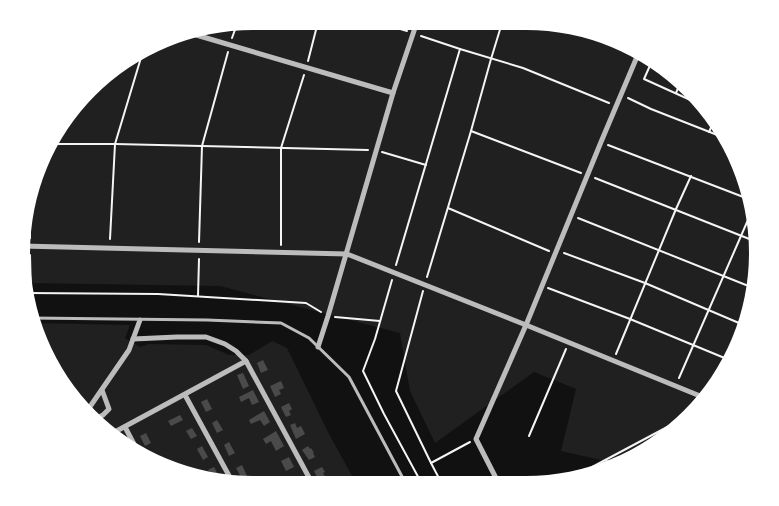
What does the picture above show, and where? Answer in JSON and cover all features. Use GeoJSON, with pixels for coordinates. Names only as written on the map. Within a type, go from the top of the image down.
{"type":"FeatureCollection","features":[{"type":"Feature","properties":{"kind":"street"},"geometry":{"type":"LineString","coordinates":[[318,347],[393,94],[414,30]]}},
{"type":"Feature","properties":{"kind":"street"},"geometry":{"type":"LineString","coordinates":[[200,37],[393,94]]}},
{"type":"Feature","properties":{"kind":"street"},"geometry":{"type":"LineString","coordinates":[[495,476],[476,439],[526,325],[636,59]]}},
{"type":"Feature","properties":{"kind":"street"},"geometry":{"type":"LineString","coordinates":[[30,246],[347,254],[698,395]]}},
{"type":"Feature","properties":{"kind":"street"},"geometry":{"type":"LineString","coordinates":[[91,406],[129,350],[140,320]]}},
{"type":"Feature","properties":{"kind":"street"},"geometry":{"type":"LineString","coordinates":[[133,339],[206,337],[225,344],[236,351],[246,361],[308,476]]}},
{"type":"Feature","properties":{"kind":"street"},"geometry":{"type":"LineString","coordinates":[[118,431],[246,361]]}},
{"type":"Feature","properties":{"kind":"street"},"geometry":{"type":"LineString","coordinates":[[101,416],[109,409],[102,390]]}},
{"type":"Feature","properties":{"kind":"street"},"geometry":{"type":"LineString","coordinates":[[185,395],[227,474]]}},
{"type":"Feature","properties":{"kind":"street"},"geometry":{"type":"LineString","coordinates":[[125,427],[132,440]]}},
{"type":"Feature","properties":{"kind":"lane"},"geometry":{"type":"LineString","coordinates":[[40,318],[207,320],[281,323],[309,338],[349,377],[402,476]]}},
{"type":"Feature","properties":{"kind":"path"},"geometry":{"type":"LineString","coordinates":[[198,296],[202,146],[235,30]]}},
{"type":"Feature","properties":{"kind":"path"},"geometry":{"type":"LineString","coordinates":[[281,252],[281,148],[316,30]]}},
{"type":"Feature","properties":{"kind":"path"},"geometry":{"type":"LineString","coordinates":[[438,476],[396,391],[500,30]]}},
{"type":"Feature","properties":{"kind":"path"},"geometry":{"type":"LineString","coordinates":[[460,49],[523,68],[616,106]]}},
{"type":"Feature","properties":{"kind":"path"},"geometry":{"type":"LineString","coordinates":[[110,247],[115,144],[140,61]]}},
{"type":"Feature","properties":{"kind":"path"},"geometry":{"type":"LineString","coordinates":[[649,67],[644,79],[686,98]]}},
{"type":"Feature","properties":{"kind":"path"},"geometry":{"type":"LineString","coordinates":[[675,93],[677,89]]}},
{"type":"Feature","properties":{"kind":"path"},"geometry":{"type":"LineString","coordinates":[[621,95],[714,134]]}},
{"type":"Feature","properties":{"kind":"path"},"geometry":{"type":"LineString","coordinates":[[471,131],[676,209],[749,239]]}},
{"type":"Feature","properties":{"kind":"path"},"geometry":{"type":"LineString","coordinates":[[601,142],[741,196]]}},
{"type":"Feature","properties":{"kind":"path"},"geometry":{"type":"LineString","coordinates":[[59,144],[377,150],[426,166]]}},
{"type":"Feature","properties":{"kind":"path"},"geometry":{"type":"LineString","coordinates":[[613,360],[691,176]]}},
{"type":"Feature","properties":{"kind":"path"},"geometry":{"type":"LineString","coordinates":[[448,208],[556,252],[645,284],[738,322]]}},
{"type":"Feature","properties":{"kind":"path"},"geometry":{"type":"LineString","coordinates":[[571,216],[747,285]]}},
{"type":"Feature","properties":{"kind":"path"},"geometry":{"type":"LineString","coordinates":[[676,386],[747,222]]}},
{"type":"Feature","properties":{"kind":"path"},"geometry":{"type":"LineString","coordinates":[[542,286],[630,319],[723,357]]}},
{"type":"Feature","properties":{"kind":"path"},"geometry":{"type":"LineString","coordinates":[[33,292],[158,294],[306,303],[328,316],[380,321]]}},
{"type":"Feature","properties":{"kind":"path"},"geometry":{"type":"LineString","coordinates":[[529,436],[569,343]]}},
{"type":"Feature","properties":{"kind":"path"},"geometry":{"type":"LineString","coordinates":[[599,464],[662,430]]}},
{"type":"Feature","properties":{"kind":"path"},"geometry":{"type":"LineString","coordinates":[[431,464],[476,439]]}},
{"type":"Feature","properties":{"kind":"shaded area"},"geometry":{"type":"Polygon","coordinates":[[[238,30],[541,30],[570,34],[611,47],[638,60],[662,76],[684,95],[703,117],[726,154],[737,181],[745,209],[749,238],[749,268],[745,297],[732,338],[711,377],[684,411],[662,430],[638,446],[606,461],[561,451],[576,389],[534,372],[435,443],[410,391],[400,333],[220,286],[32,283],[30,238],[34,209],[42,181],[53,154],[76,117],[95,95],[117,76],[154,53],[181,42],[209,34],[238,30]]]}},
{"type":"Feature","properties":{"kind":"shaded area"},"geometry":{"type":"Polygon","coordinates":[[[41,323],[130,325],[125,338],[140,347],[149,344],[206,345],[229,355],[249,355],[272,341],[287,348],[329,434],[352,476],[238,476],[209,472],[168,459],[141,446],[117,430],[95,411],[76,389],[60,364],[41,323]]]}},
{"type":"Feature","properties":{"kind":"building"},"geometry":{"type":"Polygon","coordinates":[[[263,360],[268,370],[261,373],[257,363],[263,360]]]}},
{"type":"Feature","properties":{"kind":"building"},"geometry":{"type":"Polygon","coordinates":[[[243,373],[249,386],[243,389],[237,375],[243,373]]]}},
{"type":"Feature","properties":{"kind":"building"},"geometry":{"type":"Polygon","coordinates":[[[281,381],[284,388],[279,390],[281,394],[275,397],[270,386],[281,381]]]}},
{"type":"Feature","properties":{"kind":"building"},"geometry":{"type":"Polygon","coordinates":[[[253,390],[259,402],[252,405],[249,398],[241,402],[239,397],[253,390]]]}},
{"type":"Feature","properties":{"kind":"building"},"geometry":{"type":"Polygon","coordinates":[[[207,399],[212,409],[206,412],[201,402],[207,399]]]}},
{"type":"Feature","properties":{"kind":"building"},"geometry":{"type":"Polygon","coordinates":[[[289,403],[292,409],[289,411],[291,415],[286,417],[281,407],[289,403]]]}},
{"type":"Feature","properties":{"kind":"building"},"geometry":{"type":"Polygon","coordinates":[[[264,411],[270,422],[264,426],[260,420],[251,424],[249,420],[264,411]]]}},
{"type":"Feature","properties":{"kind":"building"},"geometry":{"type":"Polygon","coordinates":[[[180,415],[183,420],[171,426],[168,421],[180,415]]]}},
{"type":"Feature","properties":{"kind":"building"},"geometry":{"type":"Polygon","coordinates":[[[217,420],[223,430],[217,433],[212,423],[217,420]]]}},
{"type":"Feature","properties":{"kind":"building"},"geometry":{"type":"Polygon","coordinates":[[[295,423],[297,428],[301,426],[305,434],[296,439],[290,425],[295,423]]]}},
{"type":"Feature","properties":{"kind":"building"},"geometry":{"type":"Polygon","coordinates":[[[192,428],[197,436],[191,439],[186,431],[192,428]]]}},
{"type":"Feature","properties":{"kind":"building"},"geometry":{"type":"Polygon","coordinates":[[[276,431],[284,446],[276,451],[271,441],[266,444],[263,439],[276,431]]]}},
{"type":"Feature","properties":{"kind":"building"},"geometry":{"type":"Polygon","coordinates":[[[146,433],[151,443],[145,446],[140,436],[146,433]]]}},
{"type":"Feature","properties":{"kind":"building"},"geometry":{"type":"Polygon","coordinates":[[[229,442],[235,453],[229,456],[224,445],[229,442]]]}},
{"type":"Feature","properties":{"kind":"building"},"geometry":{"type":"Polygon","coordinates":[[[202,446],[208,457],[203,460],[197,449],[202,446]]]}},
{"type":"Feature","properties":{"kind":"building"},"geometry":{"type":"Polygon","coordinates":[[[308,446],[315,457],[309,460],[302,450],[308,446]]]}},
{"type":"Feature","properties":{"kind":"building"},"geometry":{"type":"Polygon","coordinates":[[[289,457],[294,467],[286,471],[281,461],[289,457]]]}},
{"type":"Feature","properties":{"kind":"building"},"geometry":{"type":"Polygon","coordinates":[[[242,465],[247,476],[240,476],[236,468],[242,465]]]}},
{"type":"Feature","properties":{"kind":"building"},"geometry":{"type":"Polygon","coordinates":[[[214,467],[217,473],[209,472],[208,470],[214,467]]]}},
{"type":"Feature","properties":{"kind":"building"},"geometry":{"type":"Polygon","coordinates":[[[322,467],[325,472],[323,473],[324,476],[316,476],[314,471],[322,467]]]}}]}
